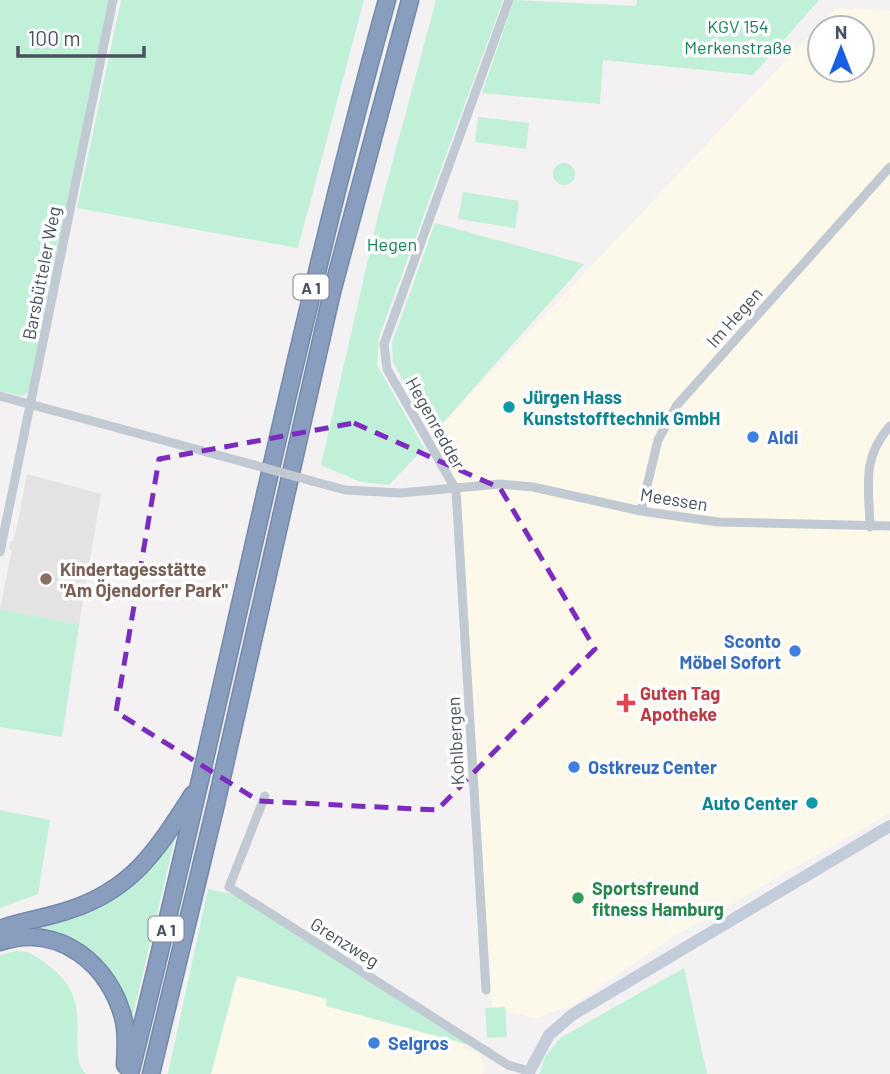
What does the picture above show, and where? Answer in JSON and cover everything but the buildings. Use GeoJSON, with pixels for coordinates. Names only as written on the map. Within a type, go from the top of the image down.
{"type":"FeatureCollection","features":[{"type":"Feature","properties":{"kind":"highway","name":"A 1"},"geometry":{"type":"LineString","coordinates":[[127,1074],[200,783],[311,288],[387,0]]}},
{"type":"Feature","properties":{"kind":"highway","name":"A 1"},"geometry":{"type":"LineString","coordinates":[[150,1074],[216,804],[332,292],[410,0]]}},
{"type":"Feature","properties":{"kind":"highway"},"geometry":{"type":"LineString","coordinates":[[0,929],[81,906],[131,877],[163,843],[200,783]]}},
{"type":"Feature","properties":{"kind":"highway"},"geometry":{"type":"LineString","coordinates":[[0,942],[27,936],[47,938],[80,954],[101,972],[111,986],[123,1018],[127,1074]]}},
{"type":"Feature","properties":{"kind":"street","name":"Barsbütteler Weg"},"geometry":{"type":"LineString","coordinates":[[0,552],[113,0]]}},
{"type":"Feature","properties":{"kind":"street","name":"Hegenredder"},"geometry":{"type":"LineString","coordinates":[[0,396],[312,481],[369,492],[456,490],[387,369],[384,344],[509,0]]}},
{"type":"Feature","properties":{"kind":"street","name":"Im Hegen"},"geometry":{"type":"LineString","coordinates":[[641,511],[658,440],[677,405],[890,167]]}},
{"type":"Feature","properties":{"kind":"street"},"geometry":{"type":"LineString","coordinates":[[870,527],[871,455],[875,443],[890,426]]}},
{"type":"Feature","properties":{"kind":"street","name":"Meessen"},"geometry":{"type":"LineString","coordinates":[[456,490],[500,484],[534,487],[641,511],[724,523],[890,526]]}},
{"type":"Feature","properties":{"kind":"street","name":"Kohlbergen"},"geometry":{"type":"LineString","coordinates":[[456,490],[486,990]]}},
{"type":"Feature","properties":{"kind":"street","name":"Grenzweg"},"geometry":{"type":"LineString","coordinates":[[265,796],[229,887],[508,1065],[529,1072]]}},
{"type":"Feature","properties":{"kind":"street"},"geometry":{"type":"LineString","coordinates":[[529,1072],[549,1035],[572,1015],[890,826]]}},
{"type":"Feature","properties":{"kind":"highlighted area"},"geometry":{"type":"Polygon","coordinates":[[[354,423],[500,488],[595,649],[437,810],[259,801],[116,712],[159,459],[354,423]]]}},
{"type":"Feature","properties":{"kind":"shaded area"},"geometry":{"type":"Polygon","coordinates":[[[835,8],[890,11],[890,813],[673,937],[573,1005],[536,1018],[492,1008],[461,499],[433,434],[806,39],[806,84],[876,84],[876,14],[829,14],[835,8]]]}},
{"type":"Feature","properties":{"kind":"shaded area","name":"Kindertagesstätte \"Am Öjendorfer Park\""},"geometry":{"type":"Polygon","coordinates":[[[27,474],[101,494],[79,625],[0,609],[12,550],[9,549],[10,541],[13,541],[18,522],[27,474]]]}},
{"type":"Feature","properties":{"kind":"shaded area"},"geometry":{"type":"Polygon","coordinates":[[[221,894],[464,1044],[463,1049],[478,1053],[485,1066],[483,1074],[177,1074],[221,894]]]}},
{"type":"Feature","properties":{"kind":"green space"},"geometry":{"type":"Polygon","coordinates":[[[0,0],[109,0],[28,393],[21,396],[0,391],[0,0]]]}},
{"type":"Feature","properties":{"kind":"green space"},"geometry":{"type":"Polygon","coordinates":[[[121,0],[364,0],[298,248],[77,208],[121,0]]]}},
{"type":"Feature","properties":{"kind":"green space","name":"Hegen"},"geometry":{"type":"Polygon","coordinates":[[[436,0],[503,0],[379,337],[377,365],[424,448],[389,485],[361,482],[321,465],[378,216],[436,0]]]}},
{"type":"Feature","properties":{"kind":"green space","name":"KGV 154 Merkenstraße"},"geometry":{"type":"Polygon","coordinates":[[[514,0],[636,6],[637,0],[819,0],[753,75],[603,60],[600,104],[482,93],[514,0]]]}},
{"type":"Feature","properties":{"kind":"green space"},"geometry":{"type":"Polygon","coordinates":[[[478,117],[529,123],[526,149],[475,142],[478,117]]]}},
{"type":"Feature","properties":{"kind":"green space"},"geometry":{"type":"Polygon","coordinates":[[[564,163],[572,166],[575,174],[572,182],[564,185],[556,182],[553,174],[556,166],[564,163]]]}},
{"type":"Feature","properties":{"kind":"green space"},"geometry":{"type":"Polygon","coordinates":[[[463,192],[519,201],[515,228],[458,219],[463,192]]]}},
{"type":"Feature","properties":{"kind":"green space"},"geometry":{"type":"Polygon","coordinates":[[[435,223],[584,264],[433,434],[393,362],[392,343],[435,223]]]}},
{"type":"Feature","properties":{"kind":"green space"},"geometry":{"type":"Polygon","coordinates":[[[0,609],[79,625],[62,737],[0,727],[0,609]]]}},
{"type":"Feature","properties":{"kind":"green space"},"geometry":{"type":"Polygon","coordinates":[[[0,810],[50,820],[38,894],[0,908],[0,810]]]}},
{"type":"Feature","properties":{"kind":"green space"},"geometry":{"type":"Polygon","coordinates":[[[175,838],[132,1019],[128,1021],[116,986],[101,962],[77,945],[42,932],[37,923],[89,908],[126,889],[175,838]]]}},
{"type":"Feature","properties":{"kind":"green space"},"geometry":{"type":"Polygon","coordinates":[[[208,889],[235,895],[469,1045],[326,1006],[327,999],[237,976],[211,1074],[168,1074],[208,889]]]}},
{"type":"Feature","properties":{"kind":"green space"},"geometry":{"type":"Polygon","coordinates":[[[16,951],[30,953],[49,966],[64,980],[73,995],[77,1010],[78,1053],[80,1065],[86,1074],[0,1074],[0,955],[16,951]]]}},
{"type":"Feature","properties":{"kind":"green space"},"geometry":{"type":"Polygon","coordinates":[[[684,968],[707,1074],[539,1074],[545,1057],[560,1038],[684,968]]]}},
{"type":"Feature","properties":{"kind":"green space"},"geometry":{"type":"Polygon","coordinates":[[[505,1007],[507,1037],[487,1038],[485,1008],[505,1007]]]}},
{"type":"Feature","properties":{"kind":"place","name":"Jürgen Hass Kunststofftechnik GmbH"},"geometry":{"type":"Point","coordinates":[509,407]}},
{"type":"Feature","properties":{"kind":"place","name":"Aldi"},"geometry":{"type":"Point","coordinates":[753,437]}},
{"type":"Feature","properties":{"kind":"place","name":"Kindertagesstätte \"Am Öjendorfer Park\""},"geometry":{"type":"Point","coordinates":[46,579]}},
{"type":"Feature","properties":{"kind":"place","name":"Sconto Möbel Sofort"},"geometry":{"type":"Point","coordinates":[795,651]}},
{"type":"Feature","properties":{"kind":"place","name":"Guten Tag Apotheke"},"geometry":{"type":"Point","coordinates":[626,703]}},
{"type":"Feature","properties":{"kind":"place","name":"Ostkreuz Center"},"geometry":{"type":"Point","coordinates":[574,767]}},
{"type":"Feature","properties":{"kind":"place","name":"Auto Center"},"geometry":{"type":"Point","coordinates":[812,803]}},
{"type":"Feature","properties":{"kind":"place","name":"Sportsfreund fitness Hamburg"},"geometry":{"type":"Point","coordinates":[578,898]}},
{"type":"Feature","properties":{"kind":"place","name":"Selgros"},"geometry":{"type":"Point","coordinates":[374,1043]}}]}
